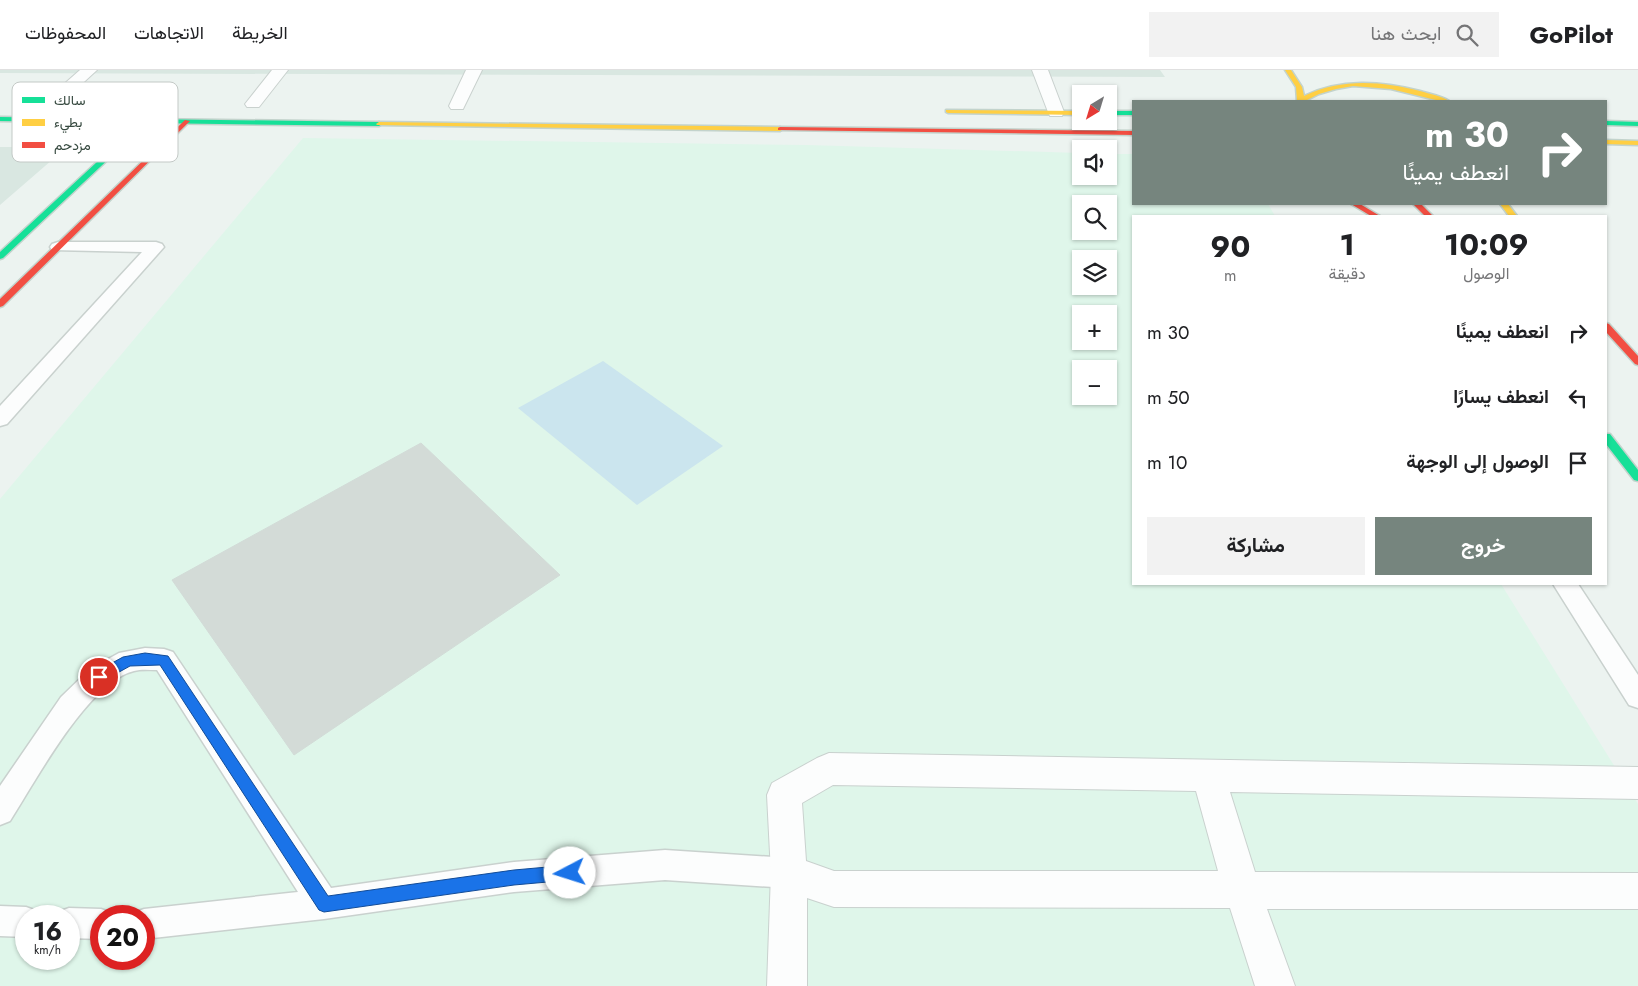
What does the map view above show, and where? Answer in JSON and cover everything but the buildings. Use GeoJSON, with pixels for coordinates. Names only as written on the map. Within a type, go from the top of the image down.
{"type":"FeatureCollection","features":[{"type":"Feature","properties":{"kind":"street"},"geometry":{"type":"LineString","coordinates":[[74,82],[89,70]]}},
{"type":"Feature","properties":{"kind":"street"},"geometry":{"type":"LineString","coordinates":[[248,104],[280,70]]}},
{"type":"Feature","properties":{"kind":"street"},"geometry":{"type":"LineString","coordinates":[[457,106],[474,70]]}},
{"type":"Feature","properties":{"kind":"street"},"geometry":{"type":"LineString","coordinates":[[1040,70],[1056,112]]}},
{"type":"Feature","properties":{"kind":"street"},"geometry":{"type":"LineString","coordinates":[[1288,70],[1299,88],[1300,100]]}},
{"type":"Feature","properties":{"kind":"street"},"geometry":{"type":"LineString","coordinates":[[1387,75],[1412,91]]}},
{"type":"Feature","properties":{"kind":"street"},"geometry":{"type":"LineString","coordinates":[[1301,100],[1313,92],[1332,87],[1356,85],[1384,86],[1412,91],[1443,100]]}},
{"type":"Feature","properties":{"kind":"street"},"geometry":{"type":"LineString","coordinates":[[248,104],[272,104]]}},
{"type":"Feature","properties":{"kind":"street"},"geometry":{"type":"LineString","coordinates":[[936,111],[1072,113]]}},
{"type":"Feature","properties":{"kind":"street"},"geometry":{"type":"LineString","coordinates":[[1118,113],[1132,112]]}},
{"type":"Feature","properties":{"kind":"street"},"geometry":{"type":"LineString","coordinates":[[178,121],[1132,133]]}},
{"type":"Feature","properties":{"kind":"street"},"geometry":{"type":"LineString","coordinates":[[178,130],[187,121]]}},
{"type":"Feature","properties":{"kind":"street"},"geometry":{"type":"LineString","coordinates":[[1607,123],[1638,124]]}},
{"type":"Feature","properties":{"kind":"street"},"geometry":{"type":"LineString","coordinates":[[1607,142],[1638,143]]}},
{"type":"Feature","properties":{"kind":"street"},"geometry":{"type":"LineString","coordinates":[[0,256],[100,162]]}},
{"type":"Feature","properties":{"kind":"street"},"geometry":{"type":"LineString","coordinates":[[0,304],[145,162]]}},
{"type":"Feature","properties":{"kind":"street"},"geometry":{"type":"LineString","coordinates":[[1357,205],[1374,215]]}},
{"type":"Feature","properties":{"kind":"street"},"geometry":{"type":"LineString","coordinates":[[1418,205],[1428,215]]}},
{"type":"Feature","properties":{"kind":"street"},"geometry":{"type":"LineString","coordinates":[[1607,327],[1638,362]]}},
{"type":"Feature","properties":{"kind":"street"},"geometry":{"type":"LineString","coordinates":[[1607,438],[1638,477]]}},
{"type":"Feature","properties":{"kind":"street"},"geometry":{"type":"LineString","coordinates":[[787,986],[789,873],[784,795],[828,769],[1638,783]]}},
{"type":"Feature","properties":{"kind":"street"},"geometry":{"type":"LineString","coordinates":[[1208,775],[1242,890],[1275,986]]}},
{"type":"Feature","properties":{"kind":"street"},"geometry":{"type":"LineString","coordinates":[[789,873],[834,889],[1638,891]]}},
{"type":"Feature","properties":{"kind":"lane"},"geometry":{"type":"LineString","coordinates":[[0,419],[156,247],[58,247]]}},
{"type":"Feature","properties":{"kind":"lane"},"geometry":{"type":"LineString","coordinates":[[1566,585],[1638,697]]}},
{"type":"Feature","properties":{"kind":"lane"},"geometry":{"type":"LineString","coordinates":[[0,811],[70,705],[99,677],[128,661],[145,659],[164,660],[324,904]]}},
{"type":"Feature","properties":{"kind":"lane"},"geometry":{"type":"LineString","coordinates":[[155,923],[324,904],[514,877],[665,865],[789,873]]}},
{"type":"Feature","properties":{"kind":"lane"},"geometry":{"type":"LineString","coordinates":[[0,921],[15,922]]}},
{"type":"Feature","properties":{"kind":"shaded area"},"geometry":{"type":"Polygon","coordinates":[[[0,70],[1160,70],[1165,77],[0,73],[0,70]]]}},
{"type":"Feature","properties":{"kind":"shaded area"},"geometry":{"type":"Polygon","coordinates":[[[303,138],[807,145],[1072,153],[1072,185],[1117,185],[1117,154],[1132,154],[1132,205],[1269,205],[1274,215],[1132,215],[1132,585],[1502,585],[1638,804],[1638,986],[0,986],[0,499],[303,138]]]}},
{"type":"Feature","properties":{"kind":"shaded area"},"geometry":{"type":"Polygon","coordinates":[[[0,147],[12,147],[12,162],[50,162],[0,205],[0,147]]]}},
{"type":"Feature","properties":{"kind":"shaded area"},"geometry":{"type":"Polygon","coordinates":[[[603,361],[723,446],[637,505],[518,408],[603,361]]]}},
{"type":"Feature","properties":{"kind":"traffic: fast"},"geometry":{"type":"LineString","coordinates":[[1118,113],[1132,113]]}},
{"type":"Feature","properties":{"kind":"traffic: fast"},"geometry":{"type":"LineString","coordinates":[[0,119],[12,119]]}},
{"type":"Feature","properties":{"kind":"traffic: fast"},"geometry":{"type":"LineString","coordinates":[[178,121],[379,124]]}},
{"type":"Feature","properties":{"kind":"traffic: fast"},"geometry":{"type":"LineString","coordinates":[[1607,123],[1638,124]]}},
{"type":"Feature","properties":{"kind":"traffic: fast"},"geometry":{"type":"LineString","coordinates":[[0,256],[101,162]]}},
{"type":"Feature","properties":{"kind":"traffic: fast"},"geometry":{"type":"LineString","coordinates":[[1607,438],[1638,477]]}},
{"type":"Feature","properties":{"kind":"traffic: slow"},"geometry":{"type":"LineString","coordinates":[[1288,70],[1299,87],[1301,100]]}},
{"type":"Feature","properties":{"kind":"traffic: slow"},"geometry":{"type":"LineString","coordinates":[[1302,100],[1317,92],[1353,84],[1372,84],[1410,90],[1443,100]]}},
{"type":"Feature","properties":{"kind":"traffic: slow"},"geometry":{"type":"LineString","coordinates":[[948,111],[1072,113]]}},
{"type":"Feature","properties":{"kind":"traffic: slow"},"geometry":{"type":"LineString","coordinates":[[379,124],[780,129]]}},
{"type":"Feature","properties":{"kind":"traffic: slow"},"geometry":{"type":"LineString","coordinates":[[1607,142],[1638,143]]}},
{"type":"Feature","properties":{"kind":"traffic: slow"},"geometry":{"type":"LineString","coordinates":[[1505,205],[1512,215]]}},
{"type":"Feature","properties":{"kind":"traffic: jam"},"geometry":{"type":"LineString","coordinates":[[178,130],[187,121]]}},
{"type":"Feature","properties":{"kind":"traffic: jam"},"geometry":{"type":"LineString","coordinates":[[780,129],[1132,133]]}},
{"type":"Feature","properties":{"kind":"traffic: jam"},"geometry":{"type":"LineString","coordinates":[[0,304],[145,162]]}},
{"type":"Feature","properties":{"kind":"traffic: jam"},"geometry":{"type":"LineString","coordinates":[[1357,205],[1374,215]]}},
{"type":"Feature","properties":{"kind":"traffic: jam"},"geometry":{"type":"LineString","coordinates":[[1418,205],[1428,215]]}},
{"type":"Feature","properties":{"kind":"traffic: jam"},"geometry":{"type":"LineString","coordinates":[[1607,327],[1638,362]]}},
{"type":"Feature","properties":{"kind":"route"},"geometry":{"type":"LineString","coordinates":[[99,677],[128,661],[145,659],[164,660],[324,904],[514,877],[570,873]]}}]}
